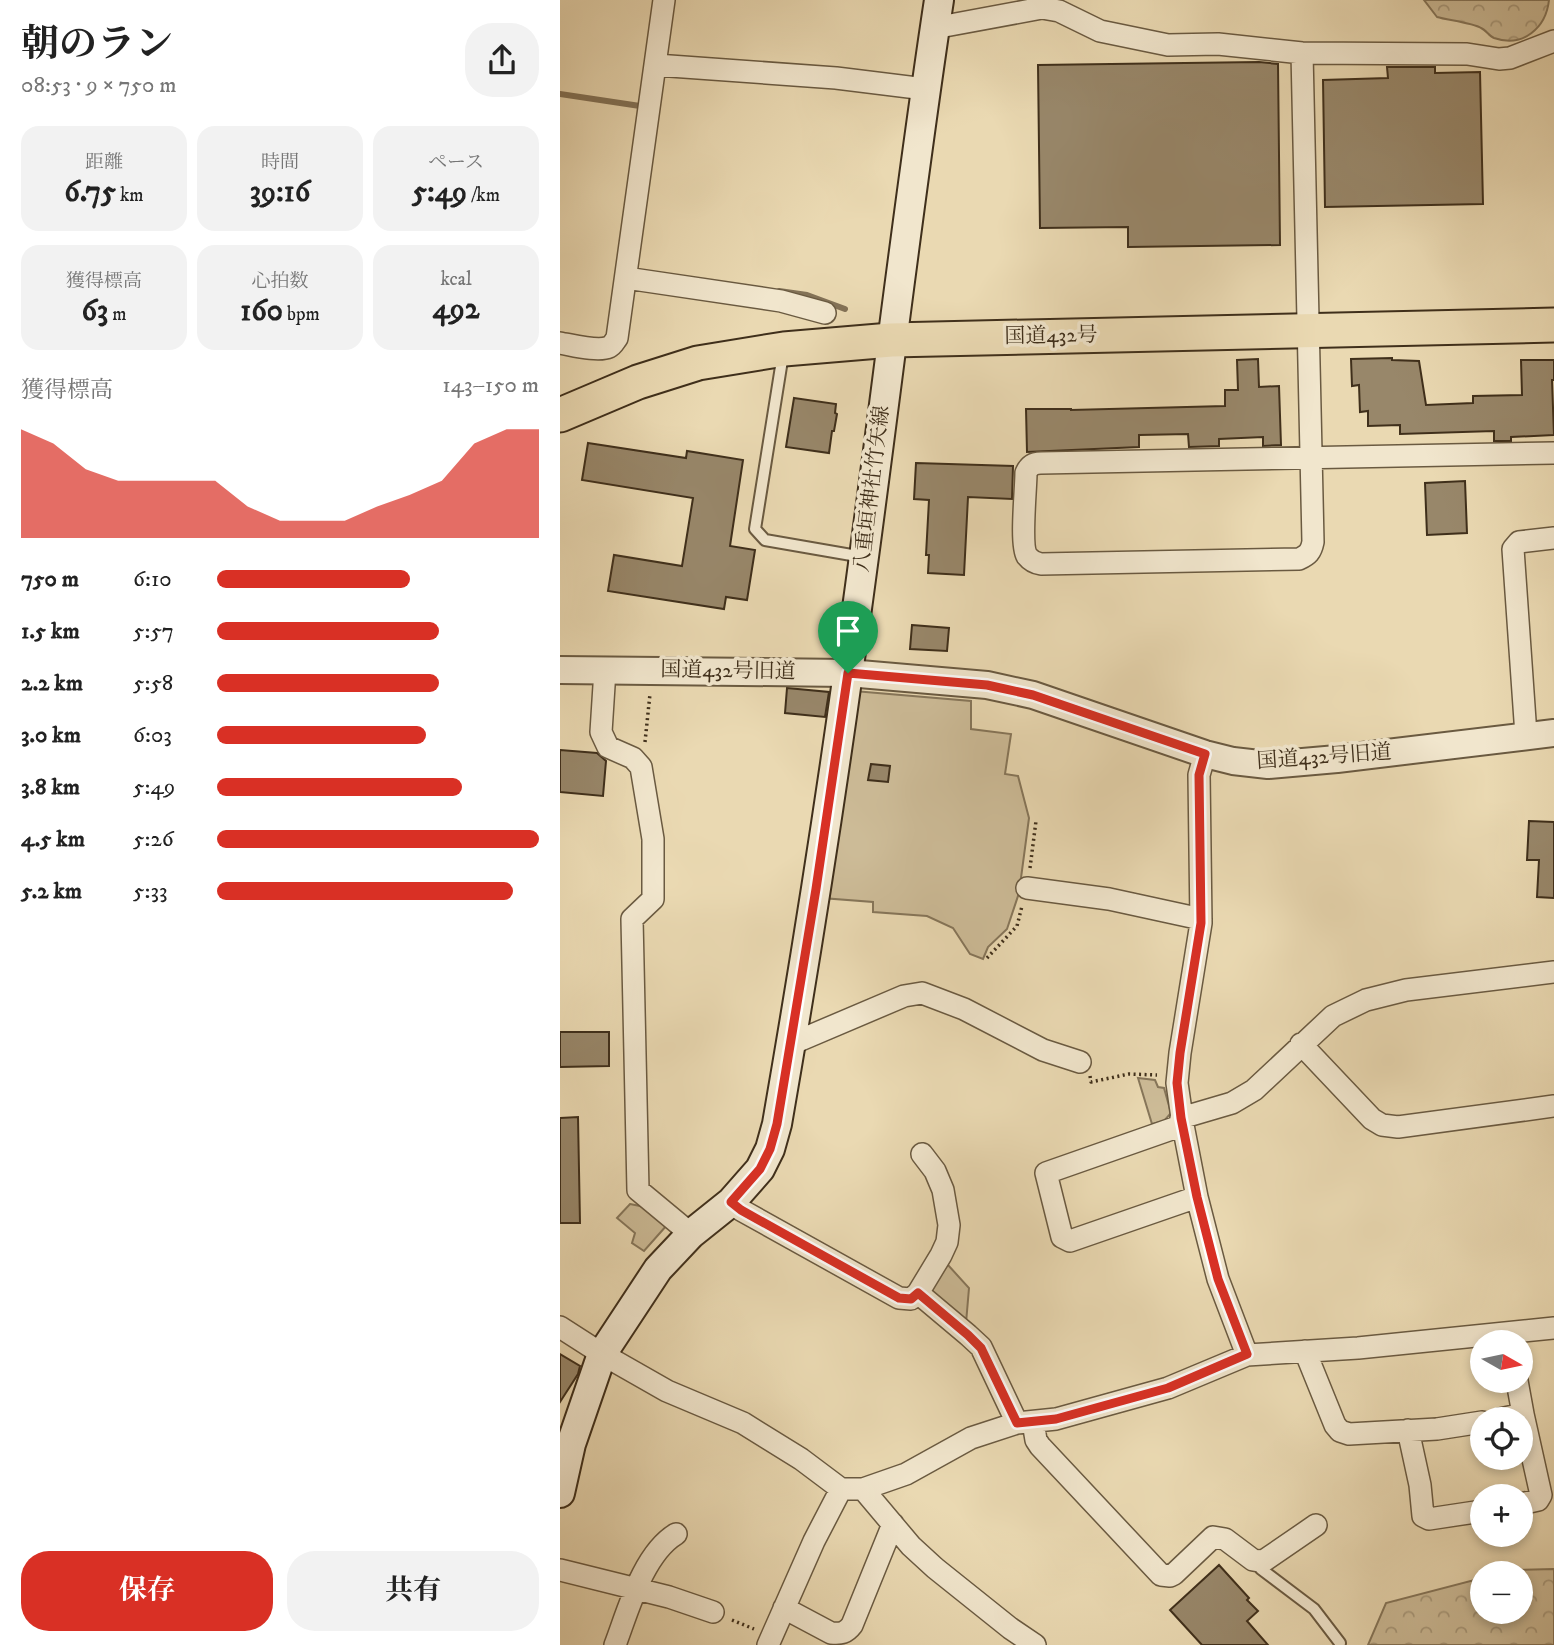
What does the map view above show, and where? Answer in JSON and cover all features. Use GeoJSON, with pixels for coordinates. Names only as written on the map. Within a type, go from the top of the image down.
{"type":"FeatureCollection","features":[{"type":"Feature","properties":{"kind":"highway","name":"国道432号"},"geometry":{"type":"LineString","coordinates":[[560,415],[638,382],[698,363],[784,349],[891,340],[1554,325]]}},
{"type":"Feature","properties":{"kind":"main road","name":"八重垣神社竹矢線"},"geometry":{"type":"LineString","coordinates":[[560,1493],[570,1444],[602,1354],[658,1269],[691,1234],[731,1202],[760,1169],[770,1149],[777,1124],[848,673],[939,0]]}},
{"type":"Feature","properties":{"kind":"street"},"geometry":{"type":"LineString","coordinates":[[560,343],[607,348],[617,338],[664,0]]}},
{"type":"Feature","properties":{"kind":"street"},"geometry":{"type":"LineString","coordinates":[[934,29],[1042,8],[1059,11],[1100,31],[1168,45],[1218,44],[1302,53],[1455,54],[1499,59],[1510,58],[1554,41]]}},
{"type":"Feature","properties":{"kind":"street"},"geometry":{"type":"LineString","coordinates":[[1302,53],[1312,458],[1311,551],[1299,559],[1041,564],[1028,558],[1024,546],[1026,473],[1035,463],[1312,458],[1554,453]]}},
{"type":"Feature","properties":{"kind":"street"},"geometry":{"type":"LineString","coordinates":[[656,65],[836,78],[925,89]]}},
{"type":"Feature","properties":{"kind":"street"},"geometry":{"type":"LineString","coordinates":[[626,278],[781,302],[825,313]]}},
{"type":"Feature","properties":{"kind":"street"},"geometry":{"type":"LineString","coordinates":[[1526,735],[1513,549],[1519,542],[1554,538]]}},
{"type":"Feature","properties":{"kind":"street","name":"国道432号旧道"},"geometry":{"type":"LineString","coordinates":[[560,670],[848,673],[987,685],[1033,695],[1205,754],[1268,765],[1554,733]]}},
{"type":"Feature","properties":{"kind":"street"},"geometry":{"type":"LineString","coordinates":[[605,670],[601,732],[608,747],[634,758],[641,767],[653,839],[653,899],[632,919],[638,1190],[691,1234]]}},
{"type":"Feature","properties":{"kind":"street"},"geometry":{"type":"LineString","coordinates":[[1205,754],[1199,775],[1201,919],[1177,1083],[1197,1197],[1218,1279],[1247,1354]]}},
{"type":"Feature","properties":{"kind":"street"},"geometry":{"type":"LineString","coordinates":[[1027,888],[1109,899],[1201,919]]}},
{"type":"Feature","properties":{"kind":"street"},"geometry":{"type":"LineString","coordinates":[[1197,1197],[1070,1241],[1062,1237],[1046,1173],[1232,1103],[1254,1090],[1333,1016],[1366,999],[1406,990],[1554,972]]}},
{"type":"Feature","properties":{"kind":"street"},"geometry":{"type":"LineString","coordinates":[[791,1044],[904,996],[922,993],[964,1009],[1043,1050],[1080,1062]]}},
{"type":"Feature","properties":{"kind":"street"},"geometry":{"type":"LineString","coordinates":[[1301,1045],[1372,1119],[1382,1125],[1398,1127],[1554,1106]]}},
{"type":"Feature","properties":{"kind":"street"},"geometry":{"type":"LineString","coordinates":[[731,1202],[899,1298],[911,1299],[918,1293],[941,1255],[947,1242],[949,1225],[943,1190],[935,1171],[922,1154]]}},
{"type":"Feature","properties":{"kind":"street"},"geometry":{"type":"LineString","coordinates":[[918,1293],[981,1348],[1040,1446],[1161,1575],[1174,1574],[1210,1539],[1225,1539],[1258,1561],[1265,1560],[1316,1525]]}},
{"type":"Feature","properties":{"kind":"street"},"geometry":{"type":"LineString","coordinates":[[560,1327],[667,1391],[743,1423],[802,1459],[841,1489],[863,1489],[906,1474],[971,1438],[1025,1422],[1056,1419],[1168,1388],[1247,1354],[1470,1341]]}},
{"type":"Feature","properties":{"kind":"street"},"geometry":{"type":"LineString","coordinates":[[1533,1333],[1554,1328]]}},
{"type":"Feature","properties":{"kind":"street"},"geometry":{"type":"LineString","coordinates":[[1305,1351],[1332,1419],[1340,1431],[1349,1434],[1437,1429],[1470,1424]]}},
{"type":"Feature","properties":{"kind":"street"},"geometry":{"type":"LineString","coordinates":[[1408,1430],[1420,1485],[1423,1516],[1429,1519],[1470,1513]]}},
{"type":"Feature","properties":{"kind":"street"},"geometry":{"type":"LineString","coordinates":[[1533,1459],[1541,1495],[1538,1500],[1533,1501]]}},
{"type":"Feature","properties":{"kind":"street"},"geometry":{"type":"LineString","coordinates":[[770,1641],[814,1541],[841,1489]]}},
{"type":"Feature","properties":{"kind":"street"},"geometry":{"type":"LineString","coordinates":[[863,1489],[911,1546],[935,1568],[1035,1645]]}},
{"type":"Feature","properties":{"kind":"street"},"geometry":{"type":"LineString","coordinates":[[784,1608],[831,1633],[838,1634],[848,1630],[893,1524]]}},
{"type":"Feature","properties":{"kind":"street"},"geometry":{"type":"LineString","coordinates":[[615,1645],[636,1589],[659,1551],[668,1539],[676,1534]]}},
{"type":"Feature","properties":{"kind":"street"},"geometry":{"type":"LineString","coordinates":[[560,1570],[669,1597],[713,1612]]}},
{"type":"Feature","properties":{"kind":"lane"},"geometry":{"type":"LineString","coordinates":[[784,349],[755,529],[765,540],[863,557]]}},
{"type":"Feature","properties":{"kind":"lane"},"geometry":{"type":"LineString","coordinates":[[1258,1561],[1261,1569],[1314,1609],[1340,1643]]}},
{"type":"Feature","properties":{"kind":"path"},"geometry":{"type":"LineString","coordinates":[[637,762],[644,752],[653,671]]}},
{"type":"Feature","properties":{"kind":"path"},"geometry":{"type":"LineString","coordinates":[[1080,1062],[1091,1082],[1129,1074],[1151,1074],[1158,1075],[1163,1082],[1177,1083]]}},
{"type":"Feature","properties":{"kind":"path"},"geometry":{"type":"LineString","coordinates":[[713,1612],[770,1641]]}},
{"type":"Feature","properties":{"kind":"green space"},"geometry":{"type":"Polygon","coordinates":[[[1424,0],[1549,0],[1538,27],[1523,38],[1505,40],[1492,37],[1477,26],[1437,17],[1424,0]]]}},
{"type":"Feature","properties":{"kind":"green space"},"geometry":{"type":"Polygon","coordinates":[[[854,691],[971,701],[971,729],[1011,734],[1005,774],[1018,776],[1029,818],[1019,893],[1007,929],[988,947],[983,959],[970,954],[953,928],[927,916],[873,912],[873,902],[822,898],[854,691]]]}},
{"type":"Feature","properties":{"kind":"green space"},"geometry":{"type":"Polygon","coordinates":[[[1138,1078],[1155,1080],[1158,1087],[1164,1088],[1171,1113],[1164,1121],[1152,1124],[1138,1078]]]}},
{"type":"Feature","properties":{"kind":"green space"},"geometry":{"type":"Polygon","coordinates":[[[630,1204],[645,1207],[667,1225],[644,1251],[632,1243],[635,1233],[617,1218],[630,1204]]]}},
{"type":"Feature","properties":{"kind":"green space"},"geometry":{"type":"Polygon","coordinates":[[[948,1265],[969,1288],[966,1323],[933,1295],[932,1284],[941,1266],[948,1265]]]}},
{"type":"Feature","properties":{"kind":"green space"},"geometry":{"type":"Polygon","coordinates":[[[1554,1569],[1554,1645],[1368,1645],[1386,1603],[1470,1581],[1470,1624],[1533,1624],[1533,1570],[1554,1569]]]}},
{"type":"Feature","properties":{"kind":"building"},"geometry":{"type":"Polygon","coordinates":[[[1278,64],[1280,245],[1128,247],[1128,227],[1040,228],[1038,65],[1278,64]]]}},
{"type":"Feature","properties":{"kind":"building"},"geometry":{"type":"Polygon","coordinates":[[[1387,67],[1435,67],[1435,73],[1480,72],[1483,204],[1325,207],[1323,80],[1388,78],[1387,67]]]}},
{"type":"Feature","properties":{"kind":"building"},"geometry":{"type":"Polygon","coordinates":[[[1392,358],[1419,361],[1426,405],[1473,403],[1473,396],[1522,395],[1521,360],[1554,360],[1554,435],[1511,437],[1511,441],[1494,441],[1494,431],[1400,434],[1400,425],[1368,426],[1368,411],[1360,412],[1359,385],[1352,386],[1351,359],[1392,358]]]}},
{"type":"Feature","properties":{"kind":"building"},"geometry":{"type":"Polygon","coordinates":[[[1258,359],[1259,387],[1279,386],[1281,445],[1263,446],[1263,437],[1219,439],[1219,446],[1189,447],[1188,434],[1139,435],[1139,447],[1027,452],[1026,409],[1225,406],[1225,390],[1238,390],[1237,360],[1258,359]]]}},
{"type":"Feature","properties":{"kind":"building"},"geometry":{"type":"Polygon","coordinates":[[[794,398],[836,404],[837,414],[829,453],[786,447],[794,398]]]}},
{"type":"Feature","properties":{"kind":"building"},"geometry":{"type":"Polygon","coordinates":[[[588,443],[686,458],[687,451],[743,460],[730,546],[755,550],[747,600],[726,597],[724,609],[608,591],[614,555],[682,566],[693,498],[582,480],[588,443]]]}},
{"type":"Feature","properties":{"kind":"building"},"geometry":{"type":"Polygon","coordinates":[[[916,463],[1013,466],[1012,499],[968,497],[964,575],[928,573],[929,555],[926,555],[929,500],[914,499],[916,463]]]}},
{"type":"Feature","properties":{"kind":"building"},"geometry":{"type":"Polygon","coordinates":[[[1465,481],[1467,533],[1427,535],[1425,483],[1465,481]]]}},
{"type":"Feature","properties":{"kind":"building"},"geometry":{"type":"Polygon","coordinates":[[[912,625],[949,628],[947,651],[910,649],[912,625]]]}},
{"type":"Feature","properties":{"kind":"building"},"geometry":{"type":"Polygon","coordinates":[[[787,688],[829,692],[825,717],[785,713],[787,688]]]}},
{"type":"Feature","properties":{"kind":"building"},"geometry":{"type":"Polygon","coordinates":[[[560,750],[597,753],[606,761],[603,796],[560,792],[560,750]]]}},
{"type":"Feature","properties":{"kind":"building"},"geometry":{"type":"Polygon","coordinates":[[[871,764],[890,766],[888,782],[868,780],[871,764]]]}},
{"type":"Feature","properties":{"kind":"building"},"geometry":{"type":"Polygon","coordinates":[[[1529,821],[1554,822],[1554,898],[1537,897],[1539,860],[1527,860],[1529,821]]]}},
{"type":"Feature","properties":{"kind":"building"},"geometry":{"type":"Polygon","coordinates":[[[560,1032],[609,1032],[609,1066],[560,1067],[560,1032]]]}},
{"type":"Feature","properties":{"kind":"building"},"geometry":{"type":"Polygon","coordinates":[[[578,1117],[580,1223],[560,1223],[560,1118],[578,1117]]]}},
{"type":"Feature","properties":{"kind":"building"},"geometry":{"type":"Polygon","coordinates":[[[560,1354],[580,1366],[578,1374],[560,1402],[560,1354]]]}},
{"type":"Feature","properties":{"kind":"building"},"geometry":{"type":"Polygon","coordinates":[[[1219,1565],[1258,1611],[1247,1621],[1268,1645],[1202,1645],[1170,1610],[1219,1565]]]}},
{"type":"Feature","properties":{"kind":"waterway"},"geometry":{"type":"LineString","coordinates":[[560,94],[640,106]]}},
{"type":"Feature","properties":{"kind":"waterway"},"geometry":{"type":"LineString","coordinates":[[779,291],[807,295],[845,309]]}},
{"type":"Feature","properties":{"kind":"route"},"geometry":{"type":"LineString","coordinates":[[848,673],[987,685],[1033,695],[1205,754],[1199,775],[1201,923],[1177,1083],[1181,1118],[1197,1197],[1218,1279],[1247,1354],[1168,1388],[1056,1419],[1017,1423],[981,1348],[918,1293],[911,1299],[899,1298],[731,1202],[760,1169],[770,1149],[777,1124],[848,673]]}}]}
